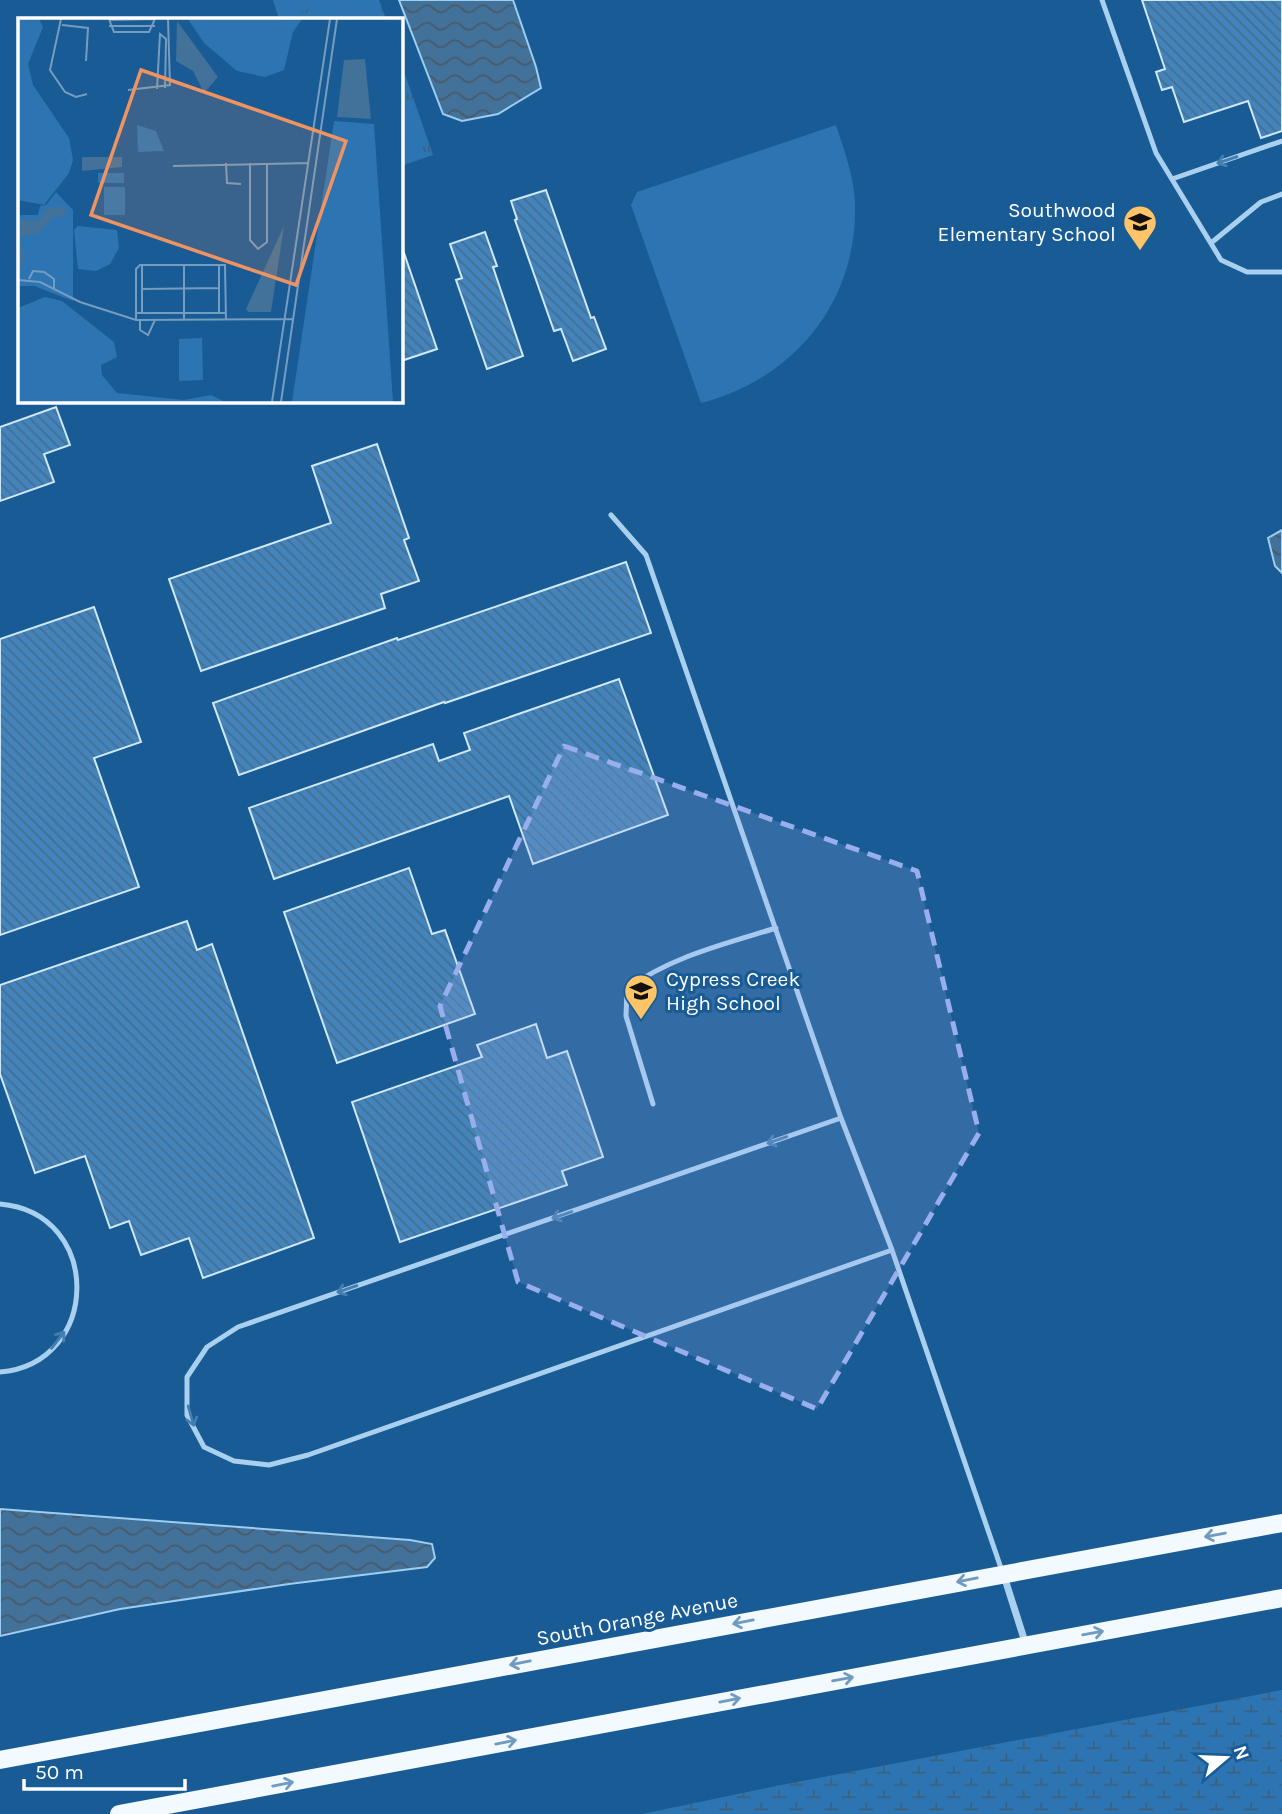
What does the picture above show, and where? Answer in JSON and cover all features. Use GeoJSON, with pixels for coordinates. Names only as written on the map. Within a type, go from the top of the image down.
{"type":"FeatureCollection","features":[{"type":"Feature","properties":{"kind":"main road","name":"South Orange Avenue"},"geometry":{"type":"LineString","coordinates":[[0,1760],[1282,1523]]}},
{"type":"Feature","properties":{"kind":"main road"},"geometry":{"type":"LineString","coordinates":[[119,1814],[1282,1598]]}},
{"type":"Feature","properties":{"kind":"street"},"geometry":{"type":"LineString","coordinates":[[1003,1574],[1026,1646]]}},
{"type":"Feature","properties":{"kind":"lane"},"geometry":{"type":"LineString","coordinates":[[1102,0],[1156,153],[1221,260],[1247,272],[1282,272]]}},
{"type":"Feature","properties":{"kind":"lane"},"geometry":{"type":"LineString","coordinates":[[1172,179],[1282,141]]}},
{"type":"Feature","properties":{"kind":"lane"},"geometry":{"type":"LineString","coordinates":[[1211,243],[1261,202],[1282,194]]}},
{"type":"Feature","properties":{"kind":"lane"},"geometry":{"type":"LineString","coordinates":[[611,515],[646,555],[841,1118],[892,1251],[1003,1574]]}},
{"type":"Feature","properties":{"kind":"lane"},"geometry":{"type":"LineString","coordinates":[[653,1104],[626,1016],[627,989],[646,974],[677,960],[776,928]]}},
{"type":"Feature","properties":{"kind":"lane"},"geometry":{"type":"LineString","coordinates":[[841,1118],[238,1327],[207,1347],[187,1377],[187,1415],[204,1447],[234,1461],[269,1465],[308,1455],[892,1251]]}},
{"type":"Feature","properties":{"kind":"lane"},"geometry":{"type":"LineString","coordinates":[[0,1204],[13,1205],[36,1214],[55,1230],[73,1261],[77,1273],[78,1297],[70,1324],[54,1348],[30,1364],[0,1372]]}},
{"type":"Feature","properties":{"kind":"highlighted area"},"geometry":{"type":"Polygon","coordinates":[[[564,746],[917,871],[979,1133],[817,1409],[518,1282],[440,1006],[564,746]]]}},
{"type":"Feature","properties":{"kind":"green space"},"geometry":{"type":"Polygon","coordinates":[[[273,0],[379,0],[386,18],[279,18],[273,0]]]}},
{"type":"Feature","properties":{"kind":"green space"},"geometry":{"type":"Polygon","coordinates":[[[283,0],[336,0],[288,16],[283,0]]]}},
{"type":"Feature","properties":{"kind":"green space"},"geometry":{"type":"Polygon","coordinates":[[[361,0],[370,0],[376,18],[309,18],[361,0]]]}},
{"type":"Feature","properties":{"kind":"green space"},"geometry":{"type":"Polygon","coordinates":[[[402,66],[433,155],[402,166],[402,66]]]}},
{"type":"Feature","properties":{"kind":"green space"},"geometry":{"type":"Polygon","coordinates":[[[406,105],[422,151],[402,158],[402,106],[406,105]]]}},
{"type":"Feature","properties":{"kind":"green space"},"geometry":{"type":"Polygon","coordinates":[[[836,125],[851,173],[855,203],[853,239],[845,273],[832,303],[814,331],[791,355],[765,376],[734,392],[701,403],[631,205],[637,192],[836,125]]]}},
{"type":"Feature","properties":{"kind":"green space"},"geometry":{"type":"Polygon","coordinates":[[[1282,1690],[1282,1814],[642,1814],[776,1786],[1282,1690]]]}},
{"type":"Feature","properties":{"kind":"water"},"geometry":{"type":"Polygon","coordinates":[[[399,0],[513,0],[541,88],[498,114],[462,121],[443,114],[399,0]]]}},
{"type":"Feature","properties":{"kind":"water"},"geometry":{"type":"Polygon","coordinates":[[[1282,530],[1282,573],[1275,566],[1268,538],[1282,530]]]}},
{"type":"Feature","properties":{"kind":"water"},"geometry":{"type":"Polygon","coordinates":[[[0,1509],[410,1540],[432,1544],[435,1558],[427,1567],[120,1609],[0,1636],[0,1509]]]}},
{"type":"Feature","properties":{"kind":"building"},"geometry":{"type":"Polygon","coordinates":[[[1142,0],[1282,0],[1282,131],[1261,138],[1248,101],[1184,122],[1172,87],[1162,90],[1156,72],[1165,69],[1142,0]]]}},
{"type":"Feature","properties":{"kind":"building"},"geometry":{"type":"Polygon","coordinates":[[[546,190],[591,318],[594,317],[606,349],[573,361],[561,329],[554,331],[515,220],[517,219],[511,201],[546,190]]]}},
{"type":"Feature","properties":{"kind":"building"},"geometry":{"type":"Polygon","coordinates":[[[485,232],[497,266],[493,267],[523,356],[487,369],[456,280],[462,278],[450,244],[485,232]]]}},
{"type":"Feature","properties":{"kind":"building"},"geometry":{"type":"Polygon","coordinates":[[[404,253],[437,349],[402,361],[404,253]]]}},
{"type":"Feature","properties":{"kind":"building"},"geometry":{"type":"Polygon","coordinates":[[[56,407],[70,445],[44,454],[54,482],[0,501],[0,427],[56,407]]]}},
{"type":"Feature","properties":{"kind":"building"},"geometry":{"type":"Polygon","coordinates":[[[377,444],[409,538],[404,540],[419,581],[381,594],[385,608],[201,671],[169,579],[331,523],[312,466],[377,444]]]}},
{"type":"Feature","properties":{"kind":"building"},"geometry":{"type":"Polygon","coordinates":[[[626,562],[651,633],[444,702],[239,775],[213,703],[626,562]]]}},
{"type":"Feature","properties":{"kind":"building"},"geometry":{"type":"Polygon","coordinates":[[[94,607],[141,742],[94,758],[139,887],[0,935],[0,639],[94,607]]]}},
{"type":"Feature","properties":{"kind":"building"},"geometry":{"type":"Polygon","coordinates":[[[619,679],[668,815],[533,864],[509,796],[274,879],[249,808],[433,744],[439,761],[470,750],[464,733],[619,679]]]}},
{"type":"Feature","properties":{"kind":"building"},"geometry":{"type":"Polygon","coordinates":[[[409,868],[432,934],[445,930],[475,1014],[337,1063],[284,912],[409,868]]]}},
{"type":"Feature","properties":{"kind":"building"},"geometry":{"type":"Polygon","coordinates":[[[187,921],[197,950],[212,944],[314,1238],[203,1278],[189,1238],[141,1255],[129,1221],[110,1228],[85,1156],[35,1173],[0,1074],[0,985],[187,921]]]}},
{"type":"Feature","properties":{"kind":"building"},"geometry":{"type":"Polygon","coordinates":[[[536,1024],[547,1058],[567,1051],[603,1157],[562,1171],[567,1185],[400,1242],[352,1102],[482,1057],[477,1045],[536,1024]]]}},
{"type":"Feature","properties":{"kind":"place","name":"Southwood Elementary School"},"geometry":{"type":"Point","coordinates":[1140,252]}},
{"type":"Feature","properties":{"kind":"place","name":"Cypress Creek High School"},"geometry":{"type":"Point","coordinates":[641,1021]}}]}
